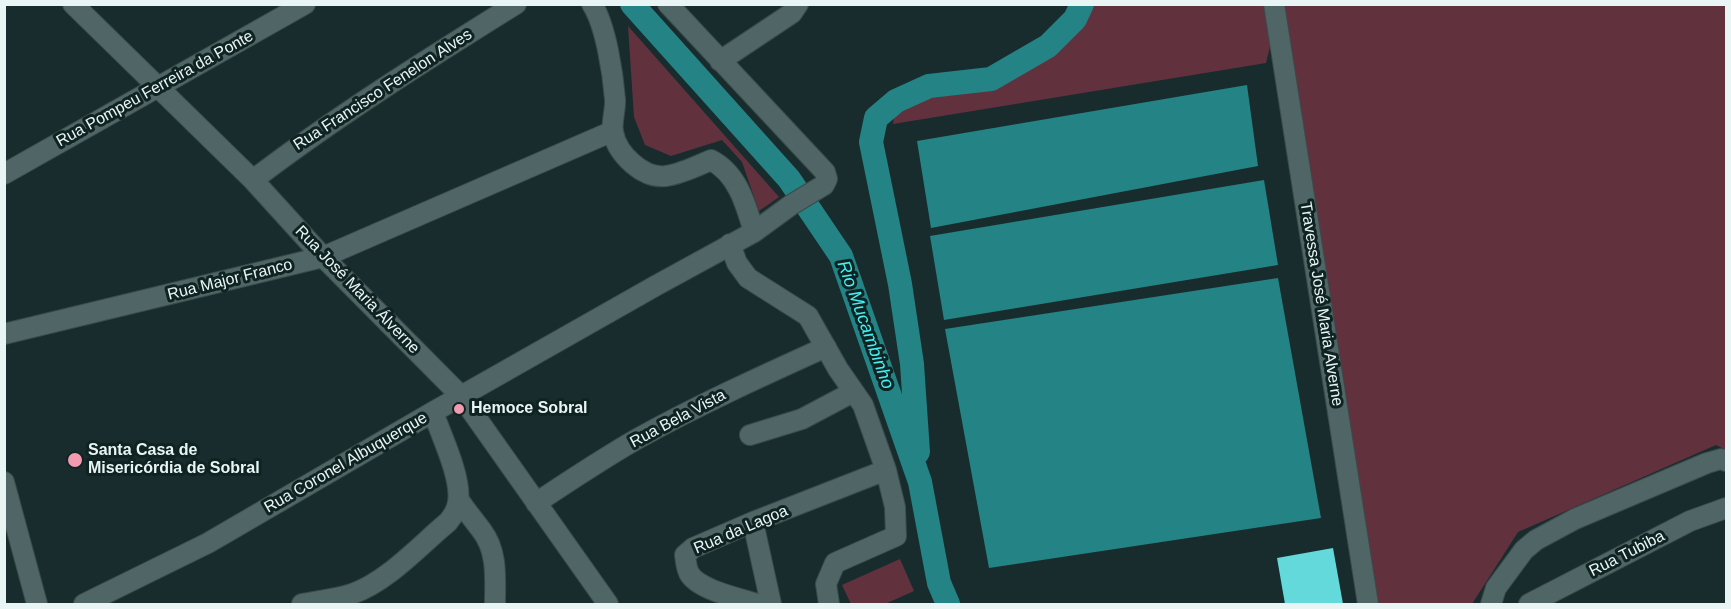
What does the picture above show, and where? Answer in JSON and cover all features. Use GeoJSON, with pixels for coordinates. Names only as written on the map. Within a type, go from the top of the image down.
{"type":"FeatureCollection","features":[{"type":"Feature","properties":{"kind":"street","name":"Rua José Maria Álverne"},"geometry":{"type":"LineString","coordinates":[[73,4],[253,180],[323,257],[461,396],[608,604]]}},
{"type":"Feature","properties":{"kind":"street","name":"Rua Pompeu Ferreira da Ponte"},"geometry":{"type":"LineString","coordinates":[[4,174],[304,4]]}},
{"type":"Feature","properties":{"kind":"street","name":"Rua Francisco Fenelon Alves"},"geometry":{"type":"LineString","coordinates":[[253,180],[317,131],[516,4]]}},
{"type":"Feature","properties":{"kind":"street"},"geometry":{"type":"LineString","coordinates":[[592,4],[604,34],[615,100],[613,131],[621,152],[633,163],[652,174],[665,176],[711,160],[719,164],[737,184],[754,232]]}},
{"type":"Feature","properties":{"kind":"street"},"geometry":{"type":"LineString","coordinates":[[668,4],[720,62],[792,13],[798,4]]}},
{"type":"Feature","properties":{"kind":"street","name":"Travessa José Maria Alverne"},"geometry":{"type":"LineString","coordinates":[[1274,4],[1368,604]]}},
{"type":"Feature","properties":{"kind":"street","name":"Rua Coronel Albuquerque"},"geometry":{"type":"LineString","coordinates":[[84,604],[208,543],[461,396],[754,232],[824,185],[827,179],[825,172],[720,62]]}},
{"type":"Feature","properties":{"kind":"street","name":"Rua Major Franco"},"geometry":{"type":"LineString","coordinates":[[4,334],[323,257],[613,131]]}},
{"type":"Feature","properties":{"kind":"street"},"geometry":{"type":"LineString","coordinates":[[730,244],[737,263],[748,278],[768,292],[801,309],[808,316],[868,415],[886,470],[895,507],[896,536],[835,563],[826,584],[829,604]]}},
{"type":"Feature","properties":{"kind":"street","name":"Rua Bela Vista"},"geometry":{"type":"LineString","coordinates":[[536,504],[582,472],[637,439],[731,391],[826,347]]}},
{"type":"Feature","properties":{"kind":"street"},"geometry":{"type":"LineString","coordinates":[[750,435],[802,419],[853,392]]}},
{"type":"Feature","properties":{"kind":"street"},"geometry":{"type":"LineString","coordinates":[[302,604],[350,594],[382,578],[448,522],[456,512],[459,500],[454,468],[433,412]]}},
{"type":"Feature","properties":{"kind":"street"},"geometry":{"type":"LineString","coordinates":[[1491,604],[1496,588],[1524,550],[1536,540],[1575,519],[1707,462],[1721,459],[1726,461]]}},
{"type":"Feature","properties":{"kind":"street","name":"Rua da Lagoa"},"geometry":{"type":"LineString","coordinates":[[757,604],[698,583],[690,575],[685,555],[693,549],[753,522],[886,470]]}},
{"type":"Feature","properties":{"kind":"street"},"geometry":{"type":"LineString","coordinates":[[4,482],[11,524],[37,604]]}},
{"type":"Feature","properties":{"kind":"street"},"geometry":{"type":"LineString","coordinates":[[459,500],[483,531],[491,548],[495,563],[495,604]]}},
{"type":"Feature","properties":{"kind":"street","name":"Rua Tubiba"},"geometry":{"type":"LineString","coordinates":[[1529,604],[1690,521],[1726,508]]}},
{"type":"Feature","properties":{"kind":"street"},"geometry":{"type":"LineString","coordinates":[[753,522],[771,604]]}},
{"type":"Feature","properties":{"kind":"shaded area"},"geometry":{"type":"Polygon","coordinates":[[[1082,5],[1726,5],[1726,450],[1716,445],[1518,532],[1472,604],[1370,604],[1276,22],[1266,63],[893,124],[896,101],[929,86],[992,79],[1048,46],[1075,19],[1082,5]]]}},
{"type":"Feature","properties":{"kind":"shaded area"},"geometry":{"type":"Polygon","coordinates":[[[628,26],[779,197],[759,211],[742,162],[722,140],[671,156],[645,145],[634,117],[628,26]]]}},
{"type":"Feature","properties":{"kind":"shaded area"},"geometry":{"type":"Polygon","coordinates":[[[900,559],[914,591],[885,604],[851,604],[842,585],[900,559]]]}},
{"type":"Feature","properties":{"kind":"water"},"geometry":{"type":"Polygon","coordinates":[[[1247,85],[1258,166],[931,228],[917,141],[1247,85]]]}},
{"type":"Feature","properties":{"kind":"water"},"geometry":{"type":"Polygon","coordinates":[[[1264,180],[1278,265],[944,320],[930,236],[1264,180]]]}},
{"type":"Feature","properties":{"kind":"water"},"geometry":{"type":"Polygon","coordinates":[[[1278,278],[1321,518],[989,568],[945,329],[1278,278]]]}},
{"type":"Feature","properties":{"kind":"building"},"geometry":{"type":"Polygon","coordinates":[[[1333,548],[1343,604],[1285,604],[1277,558],[1333,548]]]}},
{"type":"Feature","properties":{"kind":"waterway","name":"Rio Mucambinho"},"geometry":{"type":"LineString","coordinates":[[632,4],[789,179],[841,256],[920,482],[939,583],[948,604]]}},
{"type":"Feature","properties":{"kind":"waterway"},"geometry":{"type":"LineString","coordinates":[[918,452],[912,364],[900,284],[871,142],[876,118],[896,101],[929,86],[991,79],[1048,46],[1075,19],[1082,4]]}},
{"type":"Feature","properties":{"kind":"place","name":"Hemoce Sobral"},"geometry":{"type":"Point","coordinates":[459,409]}},
{"type":"Feature","properties":{"kind":"place","name":"Santa Casa de Misericórdia de Sobral"},"geometry":{"type":"Point","coordinates":[75,460]}}]}
